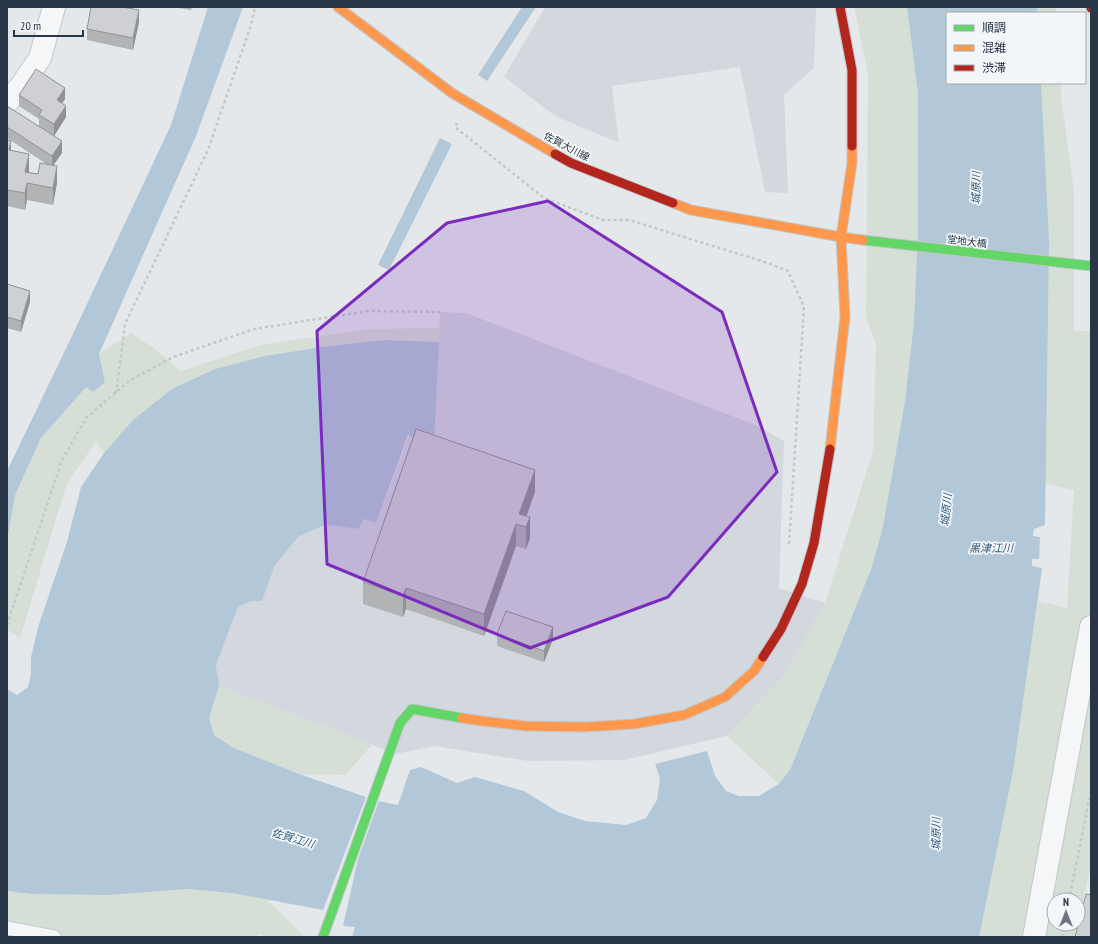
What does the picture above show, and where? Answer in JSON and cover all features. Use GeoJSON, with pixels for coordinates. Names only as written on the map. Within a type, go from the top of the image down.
{"type":"FeatureCollection","features":[{"type":"Feature","properties":{"kind":"street"},"geometry":{"type":"LineString","coordinates":[[7,102],[21,86],[40,58],[54,7]]}},
{"type":"Feature","properties":{"kind":"street","name":"佐賀大川線"},"geometry":{"type":"LineString","coordinates":[[338,7],[452,93],[571,163],[691,210],[841,237]]}},
{"type":"Feature","properties":{"kind":"street"},"geometry":{"type":"LineString","coordinates":[[323,937],[400,723],[412,709],[482,721],[526,726],[584,727],[634,724],[684,715],[725,697],[754,671],[781,629],[802,584],[814,544],[829,456],[845,317],[841,237],[852,163],[852,70],[840,7]]}},
{"type":"Feature","properties":{"kind":"street","name":"堂地大橋"},"geometry":{"type":"LineString","coordinates":[[841,237],[1091,266]]}},
{"type":"Feature","properties":{"kind":"street"},"geometry":{"type":"LineString","coordinates":[[1034,937],[1091,627]]}},
{"type":"Feature","properties":{"kind":"lane"},"geometry":{"type":"LineString","coordinates":[[7,928],[54,937]]}},
{"type":"Feature","properties":{"kind":"path"},"geometry":{"type":"LineString","coordinates":[[116,393],[125,324],[208,150],[256,7]]}},
{"type":"Feature","properties":{"kind":"path"},"geometry":{"type":"LineString","coordinates":[[469,103],[455,127],[544,198],[603,220],[629,220],[768,263],[788,271],[804,308],[788,544],[790,550]]}},
{"type":"Feature","properties":{"kind":"path"},"geometry":{"type":"LineString","coordinates":[[7,625],[62,460],[86,418],[129,381],[173,357],[254,329],[369,311],[440,312]]}},
{"type":"Feature","properties":{"kind":"path"},"geometry":{"type":"LineString","coordinates":[[1071,892],[1091,791]]}},
{"type":"Feature","properties":{"kind":"highlighted area"},"geometry":{"type":"Polygon","coordinates":[[[548,201],[722,312],[777,472],[668,597],[530,648],[327,564],[317,331],[447,223],[548,201]]]}},
{"type":"Feature","properties":{"kind":"shaded area"},"geometry":{"type":"Polygon","coordinates":[[[545,7],[816,7],[814,68],[784,95],[788,193],[765,192],[740,67],[612,86],[619,143],[555,116],[504,77],[545,7]]]}},
{"type":"Feature","properties":{"kind":"shaded area"},"geometry":{"type":"Polygon","coordinates":[[[854,7],[907,7],[918,94],[918,229],[914,322],[905,401],[878,699],[677,937],[739,796],[759,796],[779,784],[727,736],[785,675],[825,603],[873,451],[876,344],[866,317],[868,74],[854,7]]]}},
{"type":"Feature","properties":{"kind":"shaded area"},"geometry":{"type":"Polygon","coordinates":[[[1019,7],[1056,7],[1056,12],[1019,12],[1019,7]]]}},
{"type":"Feature","properties":{"kind":"shaded area"},"geometry":{"type":"Polygon","coordinates":[[[1021,84],[1061,84],[1061,97],[1074,191],[1074,331],[1091,331],[1091,864],[1085,892],[1046,892],[1046,932],[1076,932],[1075,937],[965,937],[1042,568],[1038,601],[1067,608],[1074,490],[1045,484],[1032,497],[1021,84]]]}},
{"type":"Feature","properties":{"kind":"shaded area"},"geometry":{"type":"Polygon","coordinates":[[[440,312],[466,313],[758,426],[784,441],[779,588],[825,603],[785,675],[727,736],[624,760],[528,761],[434,746],[396,754],[219,686],[216,665],[238,607],[251,601],[262,601],[275,565],[298,537],[326,525],[359,529],[364,519],[376,523],[409,435],[434,444],[440,312]]]}},
{"type":"Feature","properties":{"kind":"shaded area"},"geometry":{"type":"Polygon","coordinates":[[[439,328],[439,342],[385,340],[321,347],[265,356],[215,369],[133,420],[104,453],[96,442],[67,483],[20,638],[7,630],[7,541],[15,495],[41,438],[86,386],[105,382],[99,354],[131,333],[155,349],[181,371],[260,345],[370,329],[439,328]]]}},
{"type":"Feature","properties":{"kind":"shaded area"},"geometry":{"type":"Polygon","coordinates":[[[219,686],[372,745],[345,775],[299,774],[234,748],[214,735],[209,718],[219,686]]]}},
{"type":"Feature","properties":{"kind":"shaded area"},"geometry":{"type":"Polygon","coordinates":[[[188,889],[265,898],[304,936],[267,937],[258,934],[257,937],[7,937],[7,891],[31,894],[108,895],[188,889]]]}},
{"type":"Feature","properties":{"kind":"water"},"geometry":{"type":"Polygon","coordinates":[[[208,7],[243,7],[196,136],[99,354],[105,382],[93,392],[86,387],[41,438],[15,495],[7,541],[7,471],[171,125],[208,7]]]}},
{"type":"Feature","properties":{"kind":"water"},"geometry":{"type":"Polygon","coordinates":[[[522,7],[536,7],[487,81],[478,75],[522,7]]]}},
{"type":"Feature","properties":{"kind":"water"},"geometry":{"type":"Polygon","coordinates":[[[907,7],[1037,7],[1037,12],[946,12],[946,84],[1041,84],[1049,241],[1045,525],[1034,529],[1033,536],[1040,537],[1039,559],[1032,559],[1032,566],[1042,568],[1013,771],[979,937],[352,937],[355,927],[343,926],[358,859],[379,801],[398,805],[410,770],[421,767],[457,783],[475,777],[524,791],[558,812],[585,821],[626,825],[646,818],[657,800],[660,778],[655,764],[707,751],[715,776],[726,791],[739,796],[759,796],[779,784],[790,770],[872,567],[883,527],[905,401],[914,322],[918,229],[918,94],[907,7]]]}},
{"type":"Feature","properties":{"kind":"water"},"geometry":{"type":"Polygon","coordinates":[[[440,138],[452,144],[389,270],[378,265],[440,138]]]}},
{"type":"Feature","properties":{"kind":"water","name":"佐賀江川"},"geometry":{"type":"Polygon","coordinates":[[[385,340],[439,342],[434,445],[408,435],[376,523],[364,519],[359,529],[326,525],[298,537],[275,565],[262,601],[251,601],[238,607],[216,665],[219,686],[209,718],[214,735],[234,748],[299,774],[366,797],[323,910],[232,893],[188,889],[108,895],[31,894],[7,891],[7,689],[17,695],[28,687],[31,674],[31,657],[39,624],[67,542],[81,487],[104,453],[133,420],[172,389],[215,369],[265,356],[321,347],[385,340]]]}},
{"type":"Feature","properties":{"kind":"building"},"geometry":{"type":"Polygon","coordinates":[[[91,7],[122,7],[139,10],[133,38],[87,29],[91,7]]]}},
{"type":"Feature","properties":{"kind":"building"},"geometry":{"type":"Polygon","coordinates":[[[36,69],[65,88],[57,100],[66,106],[54,124],[39,115],[42,110],[19,95],[36,69]]]}},
{"type":"Feature","properties":{"kind":"building"},"geometry":{"type":"Polygon","coordinates":[[[7,106],[62,141],[52,156],[7,127],[7,106]]]}},
{"type":"Feature","properties":{"kind":"building"},"geometry":{"type":"Polygon","coordinates":[[[7,140],[11,141],[9,150],[29,154],[25,172],[38,174],[40,163],[57,166],[53,188],[27,183],[25,193],[7,190],[7,140]]]}},
{"type":"Feature","properties":{"kind":"building"},"geometry":{"type":"Polygon","coordinates":[[[7,284],[30,291],[21,321],[7,317],[7,284]]]}},
{"type":"Feature","properties":{"kind":"building"},"geometry":{"type":"Polygon","coordinates":[[[416,429],[535,470],[519,514],[530,517],[526,527],[516,524],[484,614],[406,588],[403,596],[363,582],[416,429]]]}},
{"type":"Feature","properties":{"kind":"building"},"geometry":{"type":"Polygon","coordinates":[[[506,611],[553,627],[544,651],[497,634],[506,611]]]}},
{"type":"Feature","properties":{"kind":"building"},"geometry":{"type":"Polygon","coordinates":[[[1086,894],[1091,895],[1091,937],[1075,937],[1076,932],[1086,932],[1086,894]]]}},
{"type":"Feature","properties":{"kind":"traffic: fast"},"geometry":{"type":"LineString","coordinates":[[863,240],[1091,266]]}},
{"type":"Feature","properties":{"kind":"traffic: fast"},"geometry":{"type":"LineString","coordinates":[[323,937],[400,723],[412,709],[462,718]]}},
{"type":"Feature","properties":{"kind":"traffic: slow"},"geometry":{"type":"LineString","coordinates":[[338,7],[452,93],[555,154]]}},
{"type":"Feature","properties":{"kind":"traffic: slow"},"geometry":{"type":"LineString","coordinates":[[830,449],[845,317],[841,237],[852,163],[852,146]]}},
{"type":"Feature","properties":{"kind":"traffic: slow"},"geometry":{"type":"LineString","coordinates":[[673,203],[691,210],[863,240]]}},
{"type":"Feature","properties":{"kind":"traffic: slow"},"geometry":{"type":"LineString","coordinates":[[462,718],[526,726],[584,727],[634,724],[684,715],[725,697],[754,671],[763,657]]}},
{"type":"Feature","properties":{"kind":"traffic: jam"},"geometry":{"type":"LineString","coordinates":[[840,7],[852,70],[852,146]]}},
{"type":"Feature","properties":{"kind":"traffic: jam"},"geometry":{"type":"LineString","coordinates":[[555,154],[571,163],[673,203]]}},
{"type":"Feature","properties":{"kind":"traffic: jam"},"geometry":{"type":"LineString","coordinates":[[763,657],[781,629],[802,584],[814,543],[830,449]]}},
{"type":"Feature","properties":{"kind":"water label","name":"城原川"},"geometry":{"type":"Point","coordinates":[976,188]}},
{"type":"Feature","properties":{"kind":"water label","name":"城原川"},"geometry":{"type":"Point","coordinates":[946,510]}},
{"type":"Feature","properties":{"kind":"water label","name":"黒津江川"},"geometry":{"type":"Point","coordinates":[991,548]}},
{"type":"Feature","properties":{"kind":"water label","name":"城原川"},"geometry":{"type":"Point","coordinates":[936,834]}}]}
